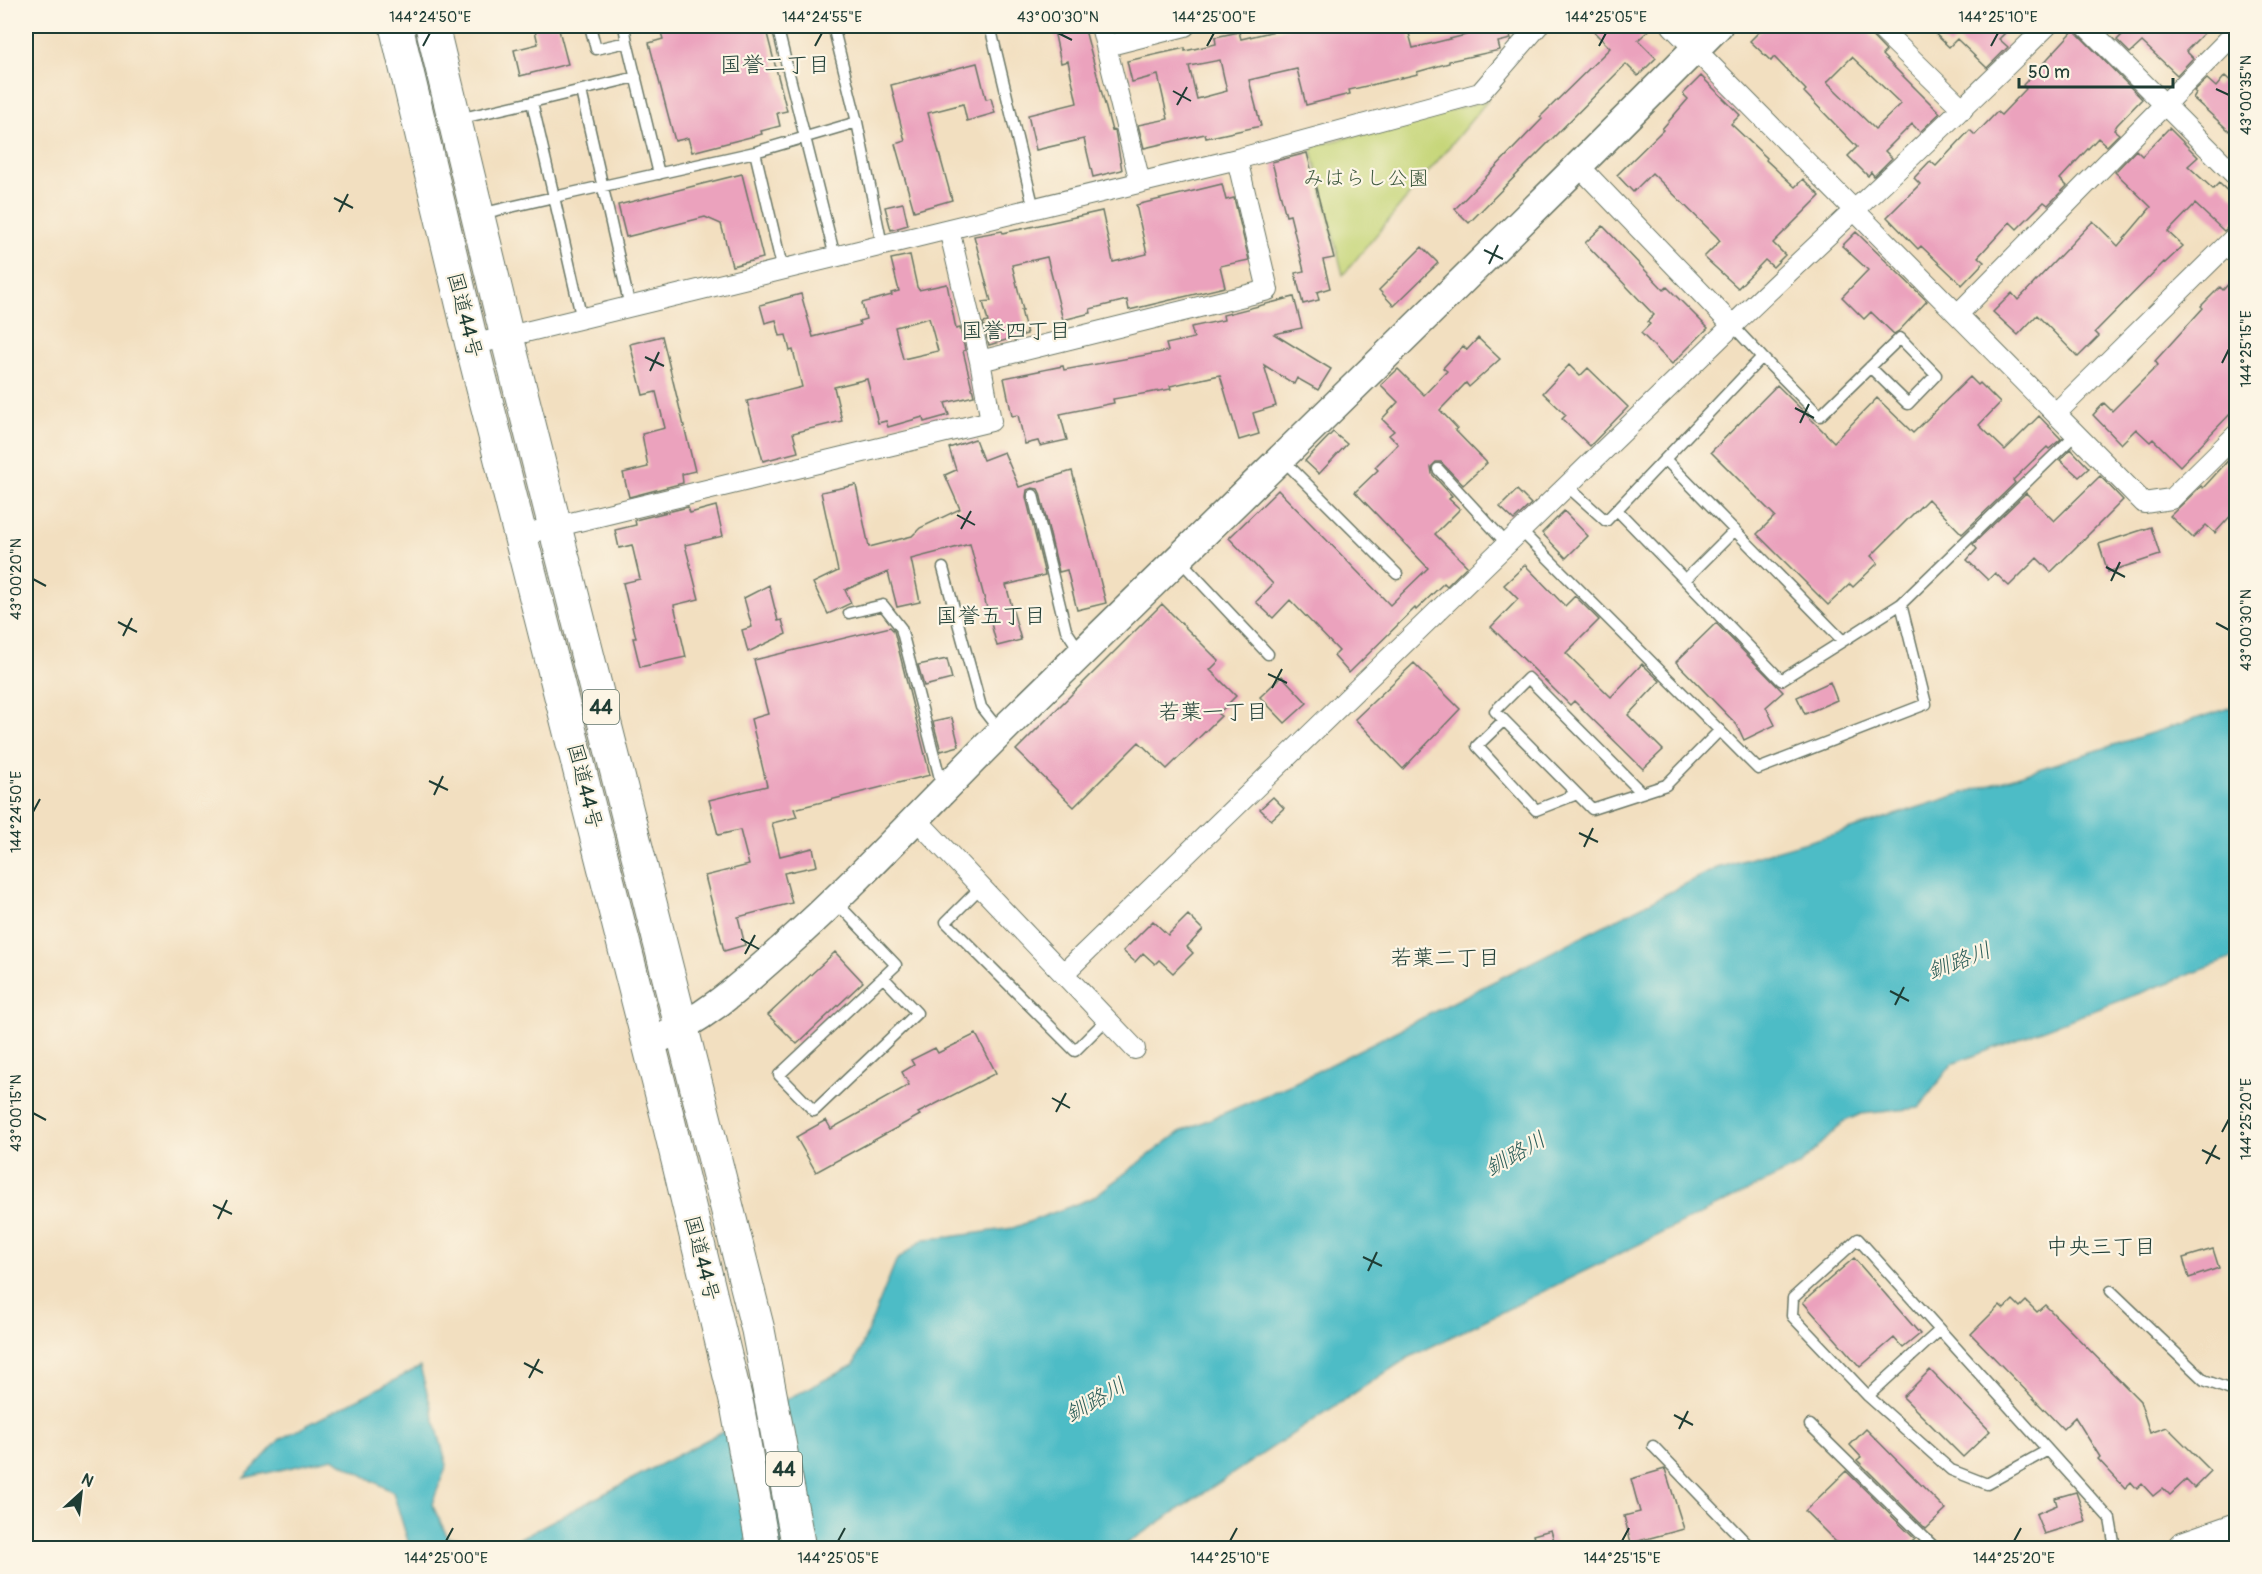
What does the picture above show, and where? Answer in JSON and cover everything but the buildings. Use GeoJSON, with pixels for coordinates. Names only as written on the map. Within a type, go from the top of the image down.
{"type":"FeatureCollection","features":[{"type":"Feature","properties":{"kind":"highway","name":"国道44号"},"geometry":{"type":"LineString","coordinates":[[396,26],[472,345],[630,973],[650,1043],[737,1405],[763,1548]]}},
{"type":"Feature","properties":{"kind":"highway","name":"国道44号"},"geometry":{"type":"LineString","coordinates":[[432,26],[476,214],[758,1330],[799,1548]]}},
{"type":"Feature","properties":{"kind":"highway"},"geometry":{"type":"LineString","coordinates":[[2184,1548],[2236,1530]]}},
{"type":"Feature","properties":{"kind":"street"},"geometry":{"type":"LineString","coordinates":[[1101,26],[1140,183]]}},
{"type":"Feature","properties":{"kind":"street"},"geometry":{"type":"LineString","coordinates":[[1106,46],[1185,26]]}},
{"type":"Feature","properties":{"kind":"street"},"geometry":{"type":"LineString","coordinates":[[472,345],[1237,159],[1480,93],[1538,26]]}},
{"type":"Feature","properties":{"kind":"street"},"geometry":{"type":"LineString","coordinates":[[1672,26],[2057,412],[2144,503],[2171,499],[2236,435]]}},
{"type":"Feature","properties":{"kind":"street"},"geometry":{"type":"LineString","coordinates":[[650,1043],[681,1029],[732,993],[836,902],[1001,732],[1718,26]]}},
{"type":"Feature","properties":{"kind":"street"},"geometry":{"type":"LineString","coordinates":[[1878,26],[1963,109]]}},
{"type":"Feature","properties":{"kind":"street"},"geometry":{"type":"LineString","coordinates":[[1064,973],[1732,326],[1963,109],[2047,26]]}},
{"type":"Feature","properties":{"kind":"street"},"geometry":{"type":"LineString","coordinates":[[2086,26],[2236,176]]}},
{"type":"Feature","properties":{"kind":"street"},"geometry":{"type":"LineString","coordinates":[[1958,314],[2236,32]]}},
{"type":"Feature","properties":{"kind":"street"},"geometry":{"type":"LineString","coordinates":[[980,361],[1268,290],[1237,159]]}},
{"type":"Feature","properties":{"kind":"street"},"geometry":{"type":"LineString","coordinates":[[1578,165],[1732,326]]}},
{"type":"Feature","properties":{"kind":"street"},"geometry":{"type":"LineString","coordinates":[[521,535],[991,421],[950,229]]}},
{"type":"Feature","properties":{"kind":"street"},"geometry":{"type":"LineString","coordinates":[[2057,412],[2236,236]]}},
{"type":"Feature","properties":{"kind":"street"},"geometry":{"type":"LineString","coordinates":[[916,819],[1135,1049]]}},
{"type":"Feature","properties":{"kind":"lane"},"geometry":{"type":"LineString","coordinates":[[590,26],[596,49],[627,42]]}},
{"type":"Feature","properties":{"kind":"lane"},"geometry":{"type":"LineString","coordinates":[[624,26],[658,174]]}},
{"type":"Feature","properties":{"kind":"lane"},"geometry":{"type":"LineString","coordinates":[[777,26],[835,257]]}},
{"type":"Feature","properties":{"kind":"lane"},"geometry":{"type":"LineString","coordinates":[[833,26],[857,122],[882,245]]}},
{"type":"Feature","properties":{"kind":"lane"},"geometry":{"type":"LineString","coordinates":[[990,26],[1034,209]]}},
{"type":"Feature","properties":{"kind":"lane"},"geometry":{"type":"LineString","coordinates":[[455,120],[636,77]]}},
{"type":"Feature","properties":{"kind":"lane"},"geometry":{"type":"LineString","coordinates":[[581,90],[630,307]]}},
{"type":"Feature","properties":{"kind":"lane"},"geometry":{"type":"LineString","coordinates":[[532,102],[582,320]]}},
{"type":"Feature","properties":{"kind":"lane"},"geometry":{"type":"LineString","coordinates":[[476,214],[755,152],[857,122]]}},
{"type":"Feature","properties":{"kind":"lane"},"geometry":{"type":"LineString","coordinates":[[755,152],[783,271]]}},
{"type":"Feature","properties":{"kind":"lane"},"geometry":{"type":"LineString","coordinates":[[1732,326],[1820,416],[1900,338],[1936,375],[1908,404],[1870,368]]}},
{"type":"Feature","properties":{"kind":"lane"},"geometry":{"type":"LineString","coordinates":[[1567,486],[1606,521],[1762,357]]}},
{"type":"Feature","properties":{"kind":"lane"},"geometry":{"type":"LineString","coordinates":[[1617,510],[1781,680],[1901,604],[2077,433]]}},
{"type":"Feature","properties":{"kind":"lane"},"geometry":{"type":"LineString","coordinates":[[1280,457],[1397,574]]}},
{"type":"Feature","properties":{"kind":"lane"},"geometry":{"type":"LineString","coordinates":[[1665,459],[1843,641]]}},
{"type":"Feature","properties":{"kind":"lane"},"geometry":{"type":"LineString","coordinates":[[1438,469],[1720,730],[1758,769],[1926,704],[1901,604]]}},
{"type":"Feature","properties":{"kind":"lane"},"geometry":{"type":"LineString","coordinates":[[1033,495],[1066,630],[1081,653]]}},
{"type":"Feature","properties":{"kind":"lane"},"geometry":{"type":"LineString","coordinates":[[1685,580],[1735,530]]}},
{"type":"Feature","properties":{"kind":"lane"},"geometry":{"type":"LineString","coordinates":[[1178,558],[1268,654]]}},
{"type":"Feature","properties":{"kind":"lane"},"geometry":{"type":"LineString","coordinates":[[943,568],[981,707],[1001,732]]}},
{"type":"Feature","properties":{"kind":"lane"},"geometry":{"type":"LineString","coordinates":[[849,613],[883,605],[901,628],[944,791]]}},
{"type":"Feature","properties":{"kind":"lane"},"geometry":{"type":"LineString","coordinates":[[1642,792],[1528,678],[1495,711],[1592,809],[1666,785],[1720,730]]}},
{"type":"Feature","properties":{"kind":"lane"},"geometry":{"type":"LineString","coordinates":[[1504,720],[1477,746],[1536,810],[1577,794]]}},
{"type":"Feature","properties":{"kind":"lane"},"geometry":{"type":"LineString","coordinates":[[981,887],[946,922],[1075,1051],[1107,1019]]}},
{"type":"Feature","properties":{"kind":"lane"},"geometry":{"type":"LineString","coordinates":[[836,902],[896,965],[883,977],[779,1075],[813,1112],[917,1013],[883,977]]}},
{"type":"Feature","properties":{"kind":"lane"},"geometry":{"type":"LineString","coordinates":[[2048,1450],[1987,1484],[1951,1470],[1868,1396],[1792,1316],[1792,1298],[1858,1239],[1940,1330],[2048,1450],[2110,1519],[2115,1548]]}},
{"type":"Feature","properties":{"kind":"lane"},"geometry":{"type":"LineString","coordinates":[[2111,1291],[2204,1380],[2236,1392]]}},
{"type":"Feature","properties":{"kind":"lane"},"geometry":{"type":"LineString","coordinates":[[1868,1396],[1940,1330]]}},
{"type":"Feature","properties":{"kind":"lane"},"geometry":{"type":"LineString","coordinates":[[1810,1425],[1935,1548]]}},
{"type":"Feature","properties":{"kind":"lane"},"geometry":{"type":"LineString","coordinates":[[1653,1446],[1751,1548]]}},
{"type":"Feature","properties":{"kind":"green space","name":"みはらし公園"},"geometry":{"type":"Polygon","coordinates":[[[1488,100],[1343,275],[1311,147],[1488,100]]]}},
{"type":"Feature","properties":{"kind":"water","name":"釧路川"},"geometry":{"type":"Polygon","coordinates":[[[2236,706],[2236,957],[1952,1064],[1919,1108],[1861,1114],[1845,1121],[1800,1165],[1406,1359],[1120,1548],[482,1548],[520,1538],[854,1365],[896,1261],[924,1239],[1013,1228],[1092,1198],[1180,1132],[1294,1083],[1717,868],[1838,833],[2236,706]]]}},
{"type":"Feature","properties":{"kind":"water"},"geometry":{"type":"Polygon","coordinates":[[[420,1367],[447,1465],[432,1504],[448,1538],[465,1539],[467,1548],[410,1548],[393,1492],[333,1458],[244,1478],[280,1439],[420,1367]]]}},
{"type":"Feature","properties":{"kind":"district","name":"国誉二丁目"},"geometry":{"type":"Point","coordinates":[775,64]}},
{"type":"Feature","properties":{"kind":"district","name":"国誉四丁目"},"geometry":{"type":"Point","coordinates":[1016,330]}},
{"type":"Feature","properties":{"kind":"district","name":"国誉五丁目"},"geometry":{"type":"Point","coordinates":[991,615]}},
{"type":"Feature","properties":{"kind":"district","name":"若葉一丁目"},"geometry":{"type":"Point","coordinates":[1213,711]}},
{"type":"Feature","properties":{"kind":"district","name":"若葉二丁目"},"geometry":{"type":"Point","coordinates":[1445,957]}},
{"type":"Feature","properties":{"kind":"district","name":"中央三丁目"},"geometry":{"type":"Point","coordinates":[2101,1246]}}]}
